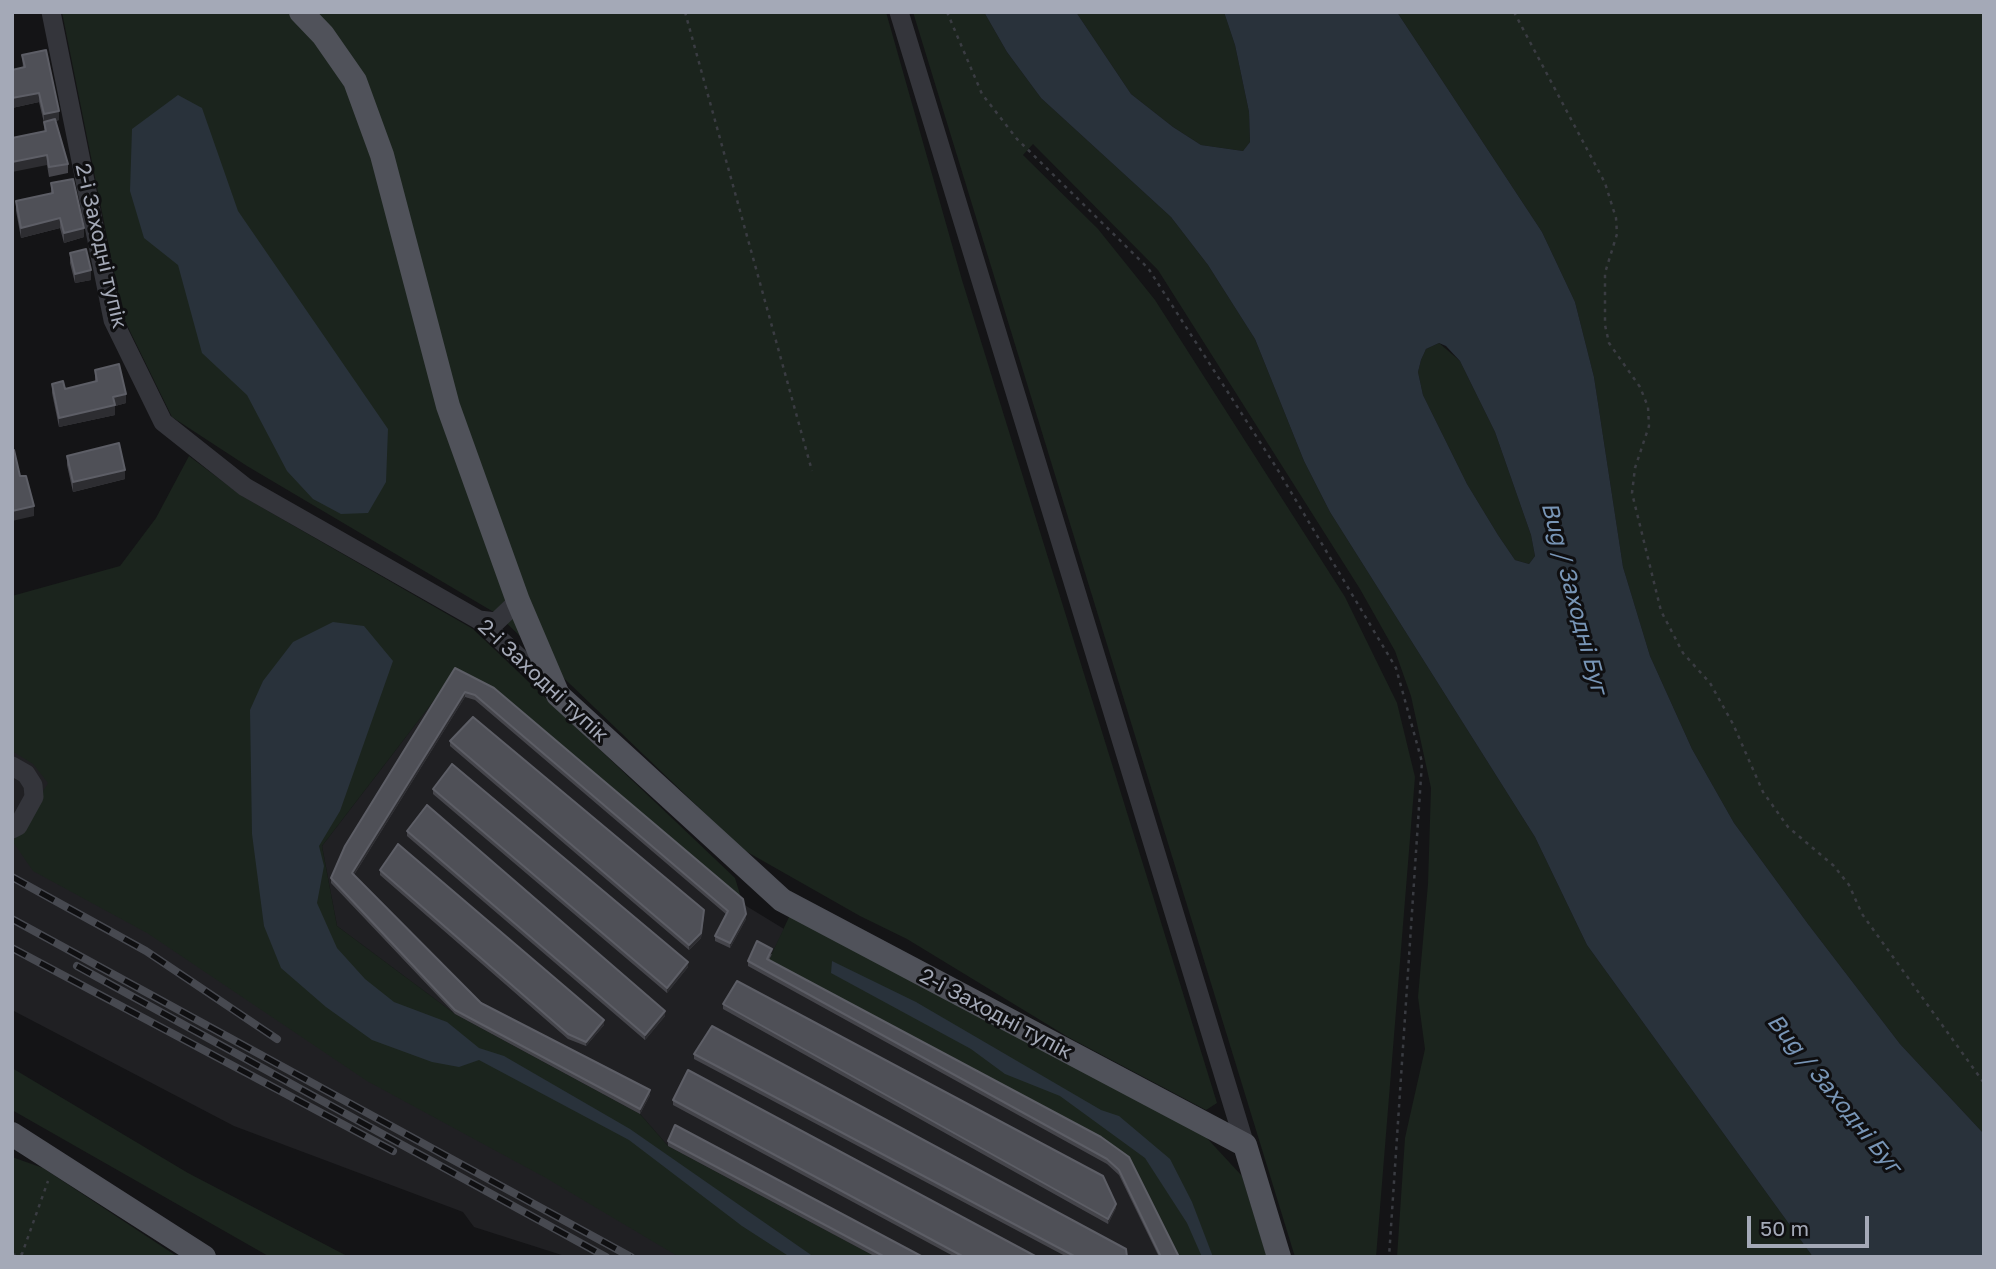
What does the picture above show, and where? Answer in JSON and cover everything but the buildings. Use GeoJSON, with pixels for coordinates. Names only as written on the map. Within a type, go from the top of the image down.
{"type":"FeatureCollection","features":[{"type":"Feature","properties":{"kind":"main road"},"geometry":{"type":"LineString","coordinates":[[301,12],[323,35],[355,80],[382,155],[448,406],[518,601],[558,695]]}},
{"type":"Feature","properties":{"kind":"main road","name":"2-і Заходні тупік"},"geometry":{"type":"LineString","coordinates":[[558,695],[782,900],[1245,1145]]}},
{"type":"Feature","properties":{"kind":"main road"},"geometry":{"type":"LineString","coordinates":[[12,1135],[204,1257]]}},
{"type":"Feature","properties":{"kind":"main road"},"geometry":{"type":"LineString","coordinates":[[1245,1145],[1279,1257]]}},
{"type":"Feature","properties":{"kind":"street","name":"2-і Заходні тупік"},"geometry":{"type":"LineString","coordinates":[[51,12],[113,320],[163,422],[244,487],[479,620],[558,695]]}},
{"type":"Feature","properties":{"kind":"street"},"geometry":{"type":"LineString","coordinates":[[899,12],[1245,1145]]}},
{"type":"Feature","properties":{"kind":"street"},"geometry":{"type":"LineString","coordinates":[[479,620],[496,622],[518,601]]}},
{"type":"Feature","properties":{"kind":"street"},"geometry":{"type":"LineString","coordinates":[[12,766],[26,774],[33,785],[34,797],[18,826],[12,829]]}},
{"type":"Feature","properties":{"kind":"path"},"geometry":{"type":"LineString","coordinates":[[685,12],[812,471]]}},
{"type":"Feature","properties":{"kind":"path"},"geometry":{"type":"LineString","coordinates":[[947,12],[982,94],[1017,139],[1148,268],[1276,467],[1396,668],[1422,762],[1389,1257]]}},
{"type":"Feature","properties":{"kind":"path"},"geometry":{"type":"LineString","coordinates":[[1514,12],[1605,183],[1616,218],[1617,234],[1605,273],[1605,325],[1609,343],[1640,387],[1648,407],[1649,426],[1635,468],[1632,493],[1661,611],[1683,653],[1710,683],[1745,748],[1763,792],[1788,827],[1834,866],[1849,885],[1862,914],[1984,1083]]}},
{"type":"Feature","properties":{"kind":"path"},"geometry":{"type":"LineString","coordinates":[[12,1255],[22,1254],[37,1207],[56,1163]]}},
{"type":"Feature","properties":{"kind":"shaded area"},"geometry":{"type":"Polygon","coordinates":[[[62,12],[886,12],[962,280],[1217,1103],[1206,1110],[1068,1037],[907,939],[860,916],[742,849],[497,614],[247,466],[172,417],[123,317],[62,12]]]}},
{"type":"Feature","properties":{"kind":"shaded area"},"geometry":{"type":"Polygon","coordinates":[[[913,12],[984,12],[1007,52],[1041,98],[1171,217],[1208,265],[1255,339],[1304,461],[1330,512],[1535,837],[1587,945],[1813,1257],[1397,1257],[1405,1138],[1425,1049],[1418,997],[1428,884],[1431,788],[1411,696],[1395,651],[1360,589],[1158,270],[1033,144],[1023,155],[1098,229],[1155,300],[1345,597],[1397,703],[1415,777],[1376,1257],[1295,1257],[913,12]]]}},
{"type":"Feature","properties":{"kind":"shaded area"},"geometry":{"type":"Polygon","coordinates":[[[1076,12],[1224,12],[1235,45],[1249,112],[1250,142],[1243,151],[1201,145],[1131,94],[1076,12]]]}},
{"type":"Feature","properties":{"kind":"shaded area"},"geometry":{"type":"Polygon","coordinates":[[[1397,12],[1984,12],[1984,1134],[1900,1044],[1808,924],[1734,823],[1692,749],[1650,656],[1623,567],[1594,377],[1575,302],[1542,232],[1397,12]]]}},
{"type":"Feature","properties":{"kind":"shaded area"},"geometry":{"type":"Polygon","coordinates":[[[1439,343],[1460,361],[1495,432],[1531,535],[1535,556],[1529,564],[1515,560],[1498,535],[1467,484],[1423,395],[1418,372],[1421,360],[1426,349],[1439,343]]]}},
{"type":"Feature","properties":{"kind":"shaded area"},"geometry":{"type":"Polygon","coordinates":[[[189,456],[242,496],[473,629],[735,878],[743,904],[455,673],[322,846],[337,926],[455,1014],[640,1114],[668,1146],[876,1257],[679,1257],[546,1178],[367,1081],[147,933],[33,871],[13,842],[48,783],[33,764],[12,751],[12,596],[120,566],[156,518],[189,456]]]}},
{"type":"Feature","properties":{"kind":"shaded area"},"geometry":{"type":"Polygon","coordinates":[[[455,673],[743,904],[784,929],[767,964],[1101,1142],[1177,1257],[871,1257],[668,1146],[640,1114],[455,1014],[337,926],[322,846],[455,673]]]}},
{"type":"Feature","properties":{"kind":"shaded area"},"geometry":{"type":"Polygon","coordinates":[[[12,730],[737,1257],[568,1257],[474,1227],[463,1212],[234,1126],[12,1010],[12,730]]]}},
{"type":"Feature","properties":{"kind":"shaded area"},"geometry":{"type":"Polygon","coordinates":[[[790,915],[1204,1135],[1242,1176],[1267,1257],[1177,1257],[1129,1162],[767,964],[790,915]]]}},
{"type":"Feature","properties":{"kind":"shaded area"},"geometry":{"type":"Polygon","coordinates":[[[12,1068],[188,1173],[349,1257],[270,1257],[12,1110],[12,1068]]]}},
{"type":"Feature","properties":{"kind":"shaded area"},"geometry":{"type":"Polygon","coordinates":[[[12,1157],[43,1168],[178,1257],[12,1257],[12,1157]]]}},
{"type":"Feature","properties":{"kind":"water","name":"Bug / Заходні Буг"},"geometry":{"type":"Polygon","coordinates":[[[984,12],[1076,12],[1131,94],[1201,145],[1243,151],[1250,142],[1249,112],[1235,45],[1224,12],[1397,12],[1542,232],[1575,302],[1594,377],[1623,567],[1650,656],[1692,749],[1734,823],[1808,924],[1900,1044],[1984,1134],[1984,1257],[1813,1257],[1587,945],[1535,837],[1330,512],[1304,461],[1255,339],[1208,265],[1171,217],[1041,98],[1007,52],[984,12]],[[1439,343],[1426,349],[1418,372],[1423,395],[1467,484],[1498,535],[1515,560],[1529,564],[1535,556],[1531,535],[1495,432],[1460,361],[1446,346],[1439,343]]]}},
{"type":"Feature","properties":{"kind":"water"},"geometry":{"type":"Polygon","coordinates":[[[178,95],[202,108],[238,211],[388,429],[386,482],[368,513],[341,514],[313,499],[287,471],[247,395],[202,353],[178,265],[144,238],[130,191],[132,129],[178,95]]]}},
{"type":"Feature","properties":{"kind":"water"},"geometry":{"type":"Polygon","coordinates":[[[333,622],[364,626],[393,661],[340,811],[319,846],[324,866],[317,903],[337,948],[365,979],[394,1002],[447,1022],[479,1048],[504,1056],[630,1129],[814,1257],[790,1257],[742,1226],[629,1140],[479,1060],[459,1067],[432,1062],[372,1040],[326,1007],[281,968],[264,926],[252,834],[250,710],[263,681],[293,642],[333,622]]]}},
{"type":"Feature","properties":{"kind":"water"},"geometry":{"type":"Polygon","coordinates":[[[832,961],[916,1002],[1101,1110],[1119,1116],[1170,1159],[1192,1202],[1213,1257],[1202,1257],[1187,1223],[1145,1158],[1060,1096],[1005,1074],[971,1049],[831,973],[832,961]]]}},
{"type":"Feature","properties":{"kind":"railway"},"geometry":{"type":"LineString","coordinates":[[12,877],[146,951],[277,1039]]}},
{"type":"Feature","properties":{"kind":"railway"},"geometry":{"type":"LineString","coordinates":[[12,919],[631,1257]]}},
{"type":"Feature","properties":{"kind":"railway"},"geometry":{"type":"LineString","coordinates":[[12,948],[393,1151]]}},
{"type":"Feature","properties":{"kind":"railway"},"geometry":{"type":"LineString","coordinates":[[77,966],[606,1257]]}}]}
